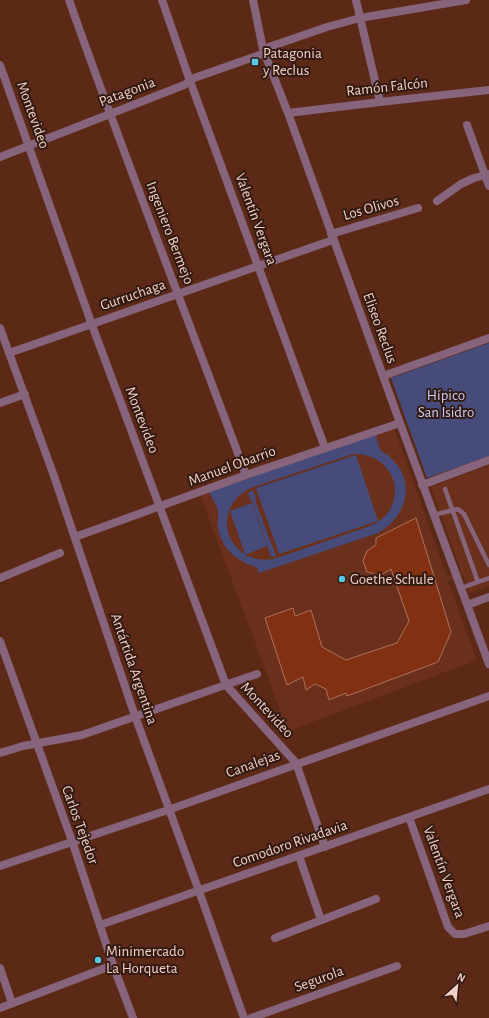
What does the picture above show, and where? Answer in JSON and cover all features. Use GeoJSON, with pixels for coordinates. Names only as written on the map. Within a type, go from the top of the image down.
{"type":"FeatureCollection","features":[{"type":"Feature","properties":{"kind":"street","name":"Ingeniero Bermejo"},"geometry":{"type":"LineString","coordinates":[[69,0],[109,114],[246,475]]}},
{"type":"Feature","properties":{"kind":"street","name":"Valentín Vergara"},"geometry":{"type":"LineString","coordinates":[[162,0],[190,81],[325,448]]}},
{"type":"Feature","properties":{"kind":"street","name":"Eliseo Reclus"},"geometry":{"type":"LineString","coordinates":[[253,0],[264,51],[288,113],[433,515],[489,664]]}},
{"type":"Feature","properties":{"kind":"street"},"geometry":{"type":"LineString","coordinates":[[356,0],[380,102]]}},
{"type":"Feature","properties":{"kind":"street","name":"Patagonia"},"geometry":{"type":"LineString","coordinates":[[0,157],[184,84],[194,78],[327,27],[360,18],[466,0]]}},
{"type":"Feature","properties":{"kind":"street","name":"Montevideo"},"geometry":{"type":"LineString","coordinates":[[0,65],[92,325],[226,685],[296,763]]}},
{"type":"Feature","properties":{"kind":"street","name":"Ramón Falcón"},"geometry":{"type":"LineString","coordinates":[[288,113],[489,90]]}},
{"type":"Feature","properties":{"kind":"street"},"geometry":{"type":"LineString","coordinates":[[467,125],[487,175],[489,186]]}},
{"type":"Feature","properties":{"kind":"street"},"geometry":{"type":"LineString","coordinates":[[437,201],[461,184],[474,178],[487,175]]}},
{"type":"Feature","properties":{"kind":"street","name":"Los Olivos"},"geometry":{"type":"LineString","coordinates":[[332,237],[418,208]]}},
{"type":"Feature","properties":{"kind":"street","name":"Gurruchaga"},"geometry":{"type":"LineString","coordinates":[[5,349],[92,325],[258,266],[332,237]]}},
{"type":"Feature","properties":{"kind":"street","name":"Antártida Argentina"},"geometry":{"type":"LineString","coordinates":[[0,328],[5,349],[25,394],[168,810],[199,891],[244,1018]]}},
{"type":"Feature","properties":{"kind":"street"},"geometry":{"type":"LineString","coordinates":[[383,376],[489,338]]}},
{"type":"Feature","properties":{"kind":"street"},"geometry":{"type":"LineString","coordinates":[[0,403],[25,394]]}},
{"type":"Feature","properties":{"kind":"street","name":"Manuel Obarrio"},"geometry":{"type":"LineString","coordinates":[[75,537],[246,475],[400,424]]}},
{"type":"Feature","properties":{"kind":"street"},"geometry":{"type":"LineString","coordinates":[[422,485],[489,460]]}},
{"type":"Feature","properties":{"kind":"street"},"geometry":{"type":"LineString","coordinates":[[0,578],[60,553]]}},
{"type":"Feature","properties":{"kind":"street"},"geometry":{"type":"LineString","coordinates":[[467,605],[489,597]]}},
{"type":"Feature","properties":{"kind":"street","name":"Carlos Tejedor"},"geometry":{"type":"LineString","coordinates":[[0,641],[72,841],[133,1018]]}},
{"type":"Feature","properties":{"kind":"street"},"geometry":{"type":"LineString","coordinates":[[0,753],[23,746],[82,735],[257,674]]}},
{"type":"Feature","properties":{"kind":"street","name":"Canalejas"},"geometry":{"type":"LineString","coordinates":[[72,841],[168,810],[296,763],[489,696]]}},
{"type":"Feature","properties":{"kind":"street"},"geometry":{"type":"LineString","coordinates":[[296,763],[325,847]]}},
{"type":"Feature","properties":{"kind":"street","name":"Comodoro Rivadavia"},"geometry":{"type":"LineString","coordinates":[[100,925],[489,789]]}},
{"type":"Feature","properties":{"kind":"street","name":"Valentín Vergara"},"geometry":{"type":"LineString","coordinates":[[410,817],[448,927],[455,934],[464,934],[489,926]]}},
{"type":"Feature","properties":{"kind":"street"},"geometry":{"type":"LineString","coordinates":[[0,866],[72,841]]}},
{"type":"Feature","properties":{"kind":"street"},"geometry":{"type":"LineString","coordinates":[[299,856],[321,920]]}},
{"type":"Feature","properties":{"kind":"street"},"geometry":{"type":"LineString","coordinates":[[275,938],[376,899]]}},
{"type":"Feature","properties":{"kind":"street"},"geometry":{"type":"LineString","coordinates":[[0,1008],[114,965]]}},
{"type":"Feature","properties":{"kind":"street","name":"Segurola"},"geometry":{"type":"LineString","coordinates":[[251,1018],[397,966]]}},
{"type":"Feature","properties":{"kind":"street"},"geometry":{"type":"LineString","coordinates":[[0,968],[12,1003]]}},
{"type":"Feature","properties":{"kind":"lane"},"geometry":{"type":"LineString","coordinates":[[445,489],[478,582]]}},
{"type":"Feature","properties":{"kind":"lane"},"geometry":{"type":"LineString","coordinates":[[433,515],[458,509],[464,514],[489,565]]}},
{"type":"Feature","properties":{"kind":"lane"},"geometry":{"type":"LineString","coordinates":[[461,588],[489,578]]}},
{"type":"Feature","properties":{"kind":"shaded area","name":"Goethe Schule"},"geometry":{"type":"Polygon","coordinates":[[[394,428],[447,577],[461,571],[431,487],[489,465],[489,586],[469,593],[463,575],[448,581],[477,660],[288,731],[200,494],[394,428]]]}},
{"type":"Feature","properties":{"kind":"green space","name":"Hípico San Isidro"},"geometry":{"type":"Polygon","coordinates":[[[489,343],[489,456],[427,478],[391,378],[489,343]]]}},
{"type":"Feature","properties":{"kind":"green space"},"geometry":{"type":"Polygon","coordinates":[[[376,434],[380,449],[396,463],[400,469],[406,488],[403,506],[399,514],[386,528],[378,533],[259,573],[257,567],[243,562],[226,548],[218,527],[218,513],[216,504],[209,492],[376,434]],[[353,454],[253,487],[235,500],[230,509],[227,518],[227,528],[230,538],[245,554],[230,511],[252,503],[267,546],[245,555],[257,559],[269,560],[277,558],[370,526],[383,518],[391,507],[395,495],[394,483],[389,472],[381,462],[368,456],[353,454]]]}},
{"type":"Feature","properties":{"kind":"green space"},"geometry":{"type":"Polygon","coordinates":[[[356,455],[378,521],[279,554],[256,488],[356,455]]]}},
{"type":"Feature","properties":{"kind":"green space"},"geometry":{"type":"Polygon","coordinates":[[[253,490],[255,500],[276,556],[271,557],[248,493],[253,490]]]}},
{"type":"Feature","properties":{"kind":"building"},"geometry":{"type":"Polygon","coordinates":[[[416,518],[451,632],[438,662],[347,696],[346,693],[329,700],[326,689],[315,684],[306,690],[303,677],[287,685],[265,618],[293,608],[295,616],[311,610],[322,647],[346,660],[397,643],[409,621],[391,569],[381,575],[367,572],[363,561],[367,551],[376,545],[376,538],[416,518]]]}},
{"type":"Feature","properties":{"kind":"place","name":"Patagonia y Reclus"},"geometry":{"type":"Point","coordinates":[255,62]}},
{"type":"Feature","properties":{"kind":"place","name":"Goethe Schule"},"geometry":{"type":"Point","coordinates":[342,579]}},
{"type":"Feature","properties":{"kind":"place","name":"Minimercado La Horqueta"},"geometry":{"type":"Point","coordinates":[98,960]}}]}
